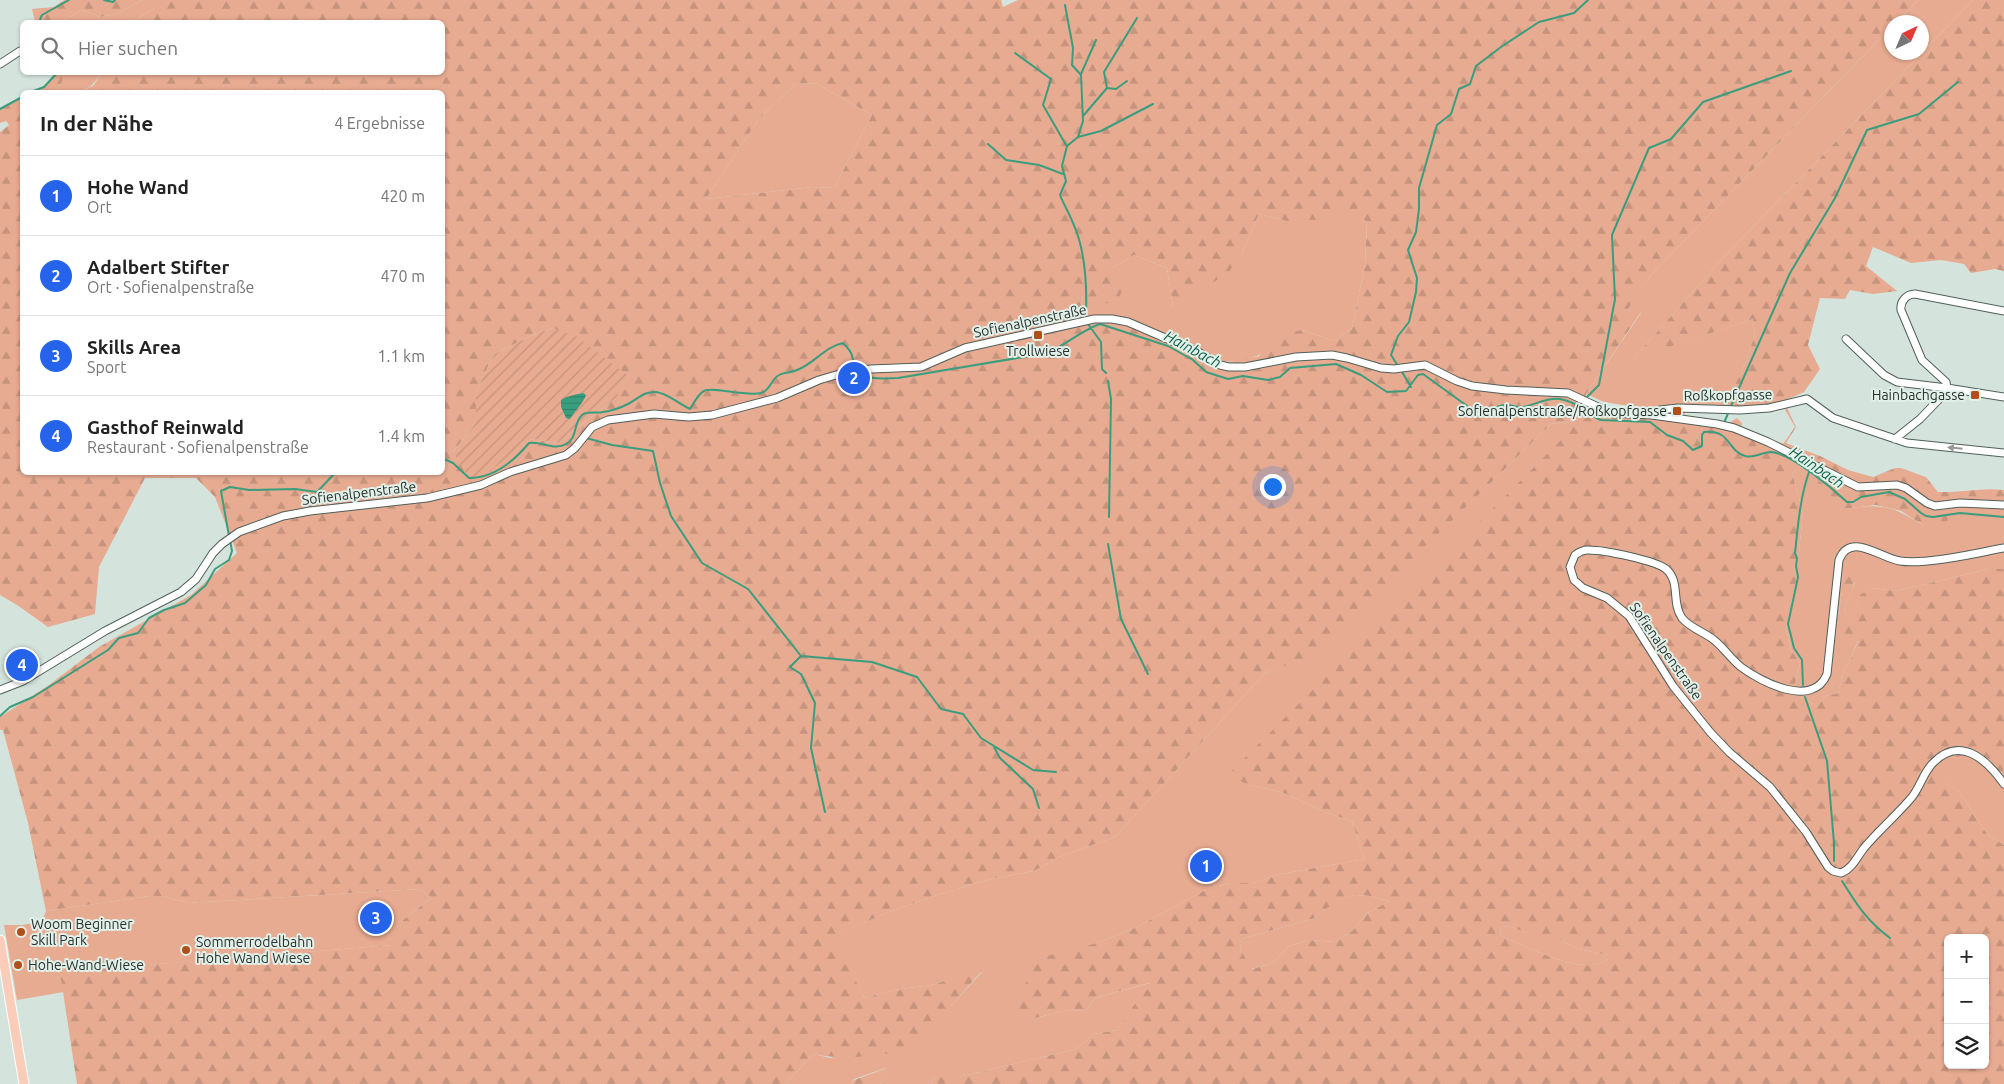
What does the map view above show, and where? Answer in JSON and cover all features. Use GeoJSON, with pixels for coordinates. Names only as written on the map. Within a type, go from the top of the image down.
{"type":"FeatureCollection","features":[{"type":"Feature","properties":{"kind":"main road"},"geometry":{"type":"LineString","coordinates":[[0,940],[24,1084]]}},
{"type":"Feature","properties":{"kind":"street"},"geometry":{"type":"LineString","coordinates":[[0,64],[20,51]]}},
{"type":"Feature","properties":{"kind":"street"},"geometry":{"type":"LineString","coordinates":[[1895,439],[1920,419],[1947,388],[1946,382],[1922,360],[1900,310],[1900,305],[1904,299],[1908,295],[1915,294],[2004,311]]}},
{"type":"Feature","properties":{"kind":"street","name":"Sofienalpenstraße"},"geometry":{"type":"LineString","coordinates":[[0,690],[23,681],[98,635],[181,592],[196,579],[213,553],[222,544],[233,536],[252,527],[296,513],[427,498],[481,485],[518,469],[561,457],[571,452],[586,433],[598,423],[608,420],[654,414],[689,417],[735,410],[777,398],[818,380],[857,370],[921,367],[958,350],[1012,339],[1085,320],[1112,319],[1145,329],[1200,353],[1220,365],[1229,367],[1245,367],[1296,357],[1326,355],[1348,358],[1381,368],[1425,365],[1457,381],[1472,386],[1506,390],[1560,392],[1573,395],[1605,411],[1652,415],[1734,428],[1774,445],[1858,487],[1897,485],[1906,488],[1927,504],[1935,506],[1960,503],[2004,505]]}},
{"type":"Feature","properties":{"kind":"street"},"geometry":{"type":"LineString","coordinates":[[1846,339],[1890,379],[1900,383],[2004,397]]}},
{"type":"Feature","properties":{"kind":"street","name":"Roßkopfgasse"},"geometry":{"type":"LineString","coordinates":[[1652,415],[1660,410],[1678,408],[1763,409],[1807,399],[1833,418],[1910,444],[2004,453]]}},
{"type":"Feature","properties":{"kind":"street","name":"Sofienalpenstraße"},"geometry":{"type":"LineString","coordinates":[[2004,548],[1968,555],[1906,562],[1893,560],[1858,546],[1848,547],[1839,560],[1827,674],[1819,686],[1801,691],[1783,688],[1746,670],[1713,639],[1687,623],[1678,608],[1674,580],[1662,567],[1644,560],[1587,550],[1582,550],[1575,555],[1570,567],[1572,576],[1583,588],[1607,598],[1629,616],[1669,679],[1710,732],[1728,752],[1770,787],[1806,832],[1824,862],[1833,871],[1841,873],[1850,868],[1869,842],[1914,794],[1932,765],[1943,756],[1959,751],[1974,754],[1990,766],[2004,784]]}},
{"type":"Feature","properties":{"kind":"green space"},"geometry":{"type":"Polygon","coordinates":[[[64,0],[142,0],[119,13],[101,17],[82,10],[64,20],[35,20],[32,9],[54,7],[64,0]]]}},
{"type":"Feature","properties":{"kind":"green space"},"geometry":{"type":"Polygon","coordinates":[[[142,0],[157,0],[156,7],[135,20],[64,20],[82,10],[101,17],[119,13],[142,0]]]}},
{"type":"Feature","properties":{"kind":"green space"},"geometry":{"type":"Polygon","coordinates":[[[156,0],[1001,0],[1003,7],[1018,0],[1918,0],[1903,15],[1884,15],[1884,34],[1650,276],[1627,310],[1641,312],[1586,394],[1587,410],[1564,422],[1551,424],[1314,655],[1265,673],[1115,837],[1059,857],[1034,871],[991,879],[937,895],[884,914],[835,936],[864,998],[894,990],[931,985],[982,971],[918,1048],[879,1055],[852,1057],[813,1054],[785,1084],[77,1084],[60,972],[392,945],[403,920],[431,898],[420,889],[188,903],[163,896],[149,896],[46,911],[28,823],[3,730],[0,730],[0,717],[49,685],[99,647],[191,595],[237,553],[215,497],[196,478],[145,478],[99,567],[95,614],[48,627],[0,595],[0,132],[9,125],[6,121],[0,123],[0,109],[20,99],[20,475],[445,475],[445,90],[85,90],[94,85],[100,75],[445,75],[445,20],[135,20],[156,7],[156,0]],[[815,83],[795,84],[758,120],[706,199],[812,187],[834,188],[872,115],[815,83]],[[1344,206],[1330,219],[1286,221],[1259,214],[1241,255],[1228,273],[1173,307],[1167,268],[1134,255],[1112,268],[1126,280],[1116,306],[1083,296],[1079,315],[1112,316],[1141,323],[1222,361],[1230,362],[1259,356],[1275,335],[1302,330],[1334,341],[1352,328],[1365,264],[1367,222],[1344,206]],[[553,328],[537,333],[494,354],[476,392],[476,423],[453,452],[504,459],[531,439],[558,443],[616,398],[553,328]]]}},
{"type":"Feature","properties":{"kind":"green space"},"geometry":{"type":"Polygon","coordinates":[[[1918,0],[1973,0],[1929,45],[1929,15],[1903,15],[1918,0]]]}},
{"type":"Feature","properties":{"kind":"green space"},"geometry":{"type":"Polygon","coordinates":[[[1973,0],[2004,0],[2004,271],[1995,269],[1971,273],[1964,264],[1941,260],[1911,263],[1873,247],[1866,266],[1897,291],[1873,294],[1850,290],[1845,299],[1820,298],[1808,345],[1820,369],[1804,392],[1784,401],[1796,427],[1786,443],[1820,456],[1848,470],[1873,477],[1895,468],[1901,468],[1926,477],[1938,492],[2004,490],[2004,509],[1961,506],[1945,509],[1948,520],[1941,529],[1923,525],[1901,511],[1876,505],[1842,509],[1818,486],[1817,480],[1842,494],[1853,490],[1805,464],[1792,473],[1803,512],[1799,552],[1794,566],[1797,577],[1786,629],[1791,650],[1800,663],[1795,684],[1800,697],[1817,706],[1826,696],[1838,693],[1845,668],[1851,659],[1858,641],[1843,633],[1838,616],[1844,560],[1847,558],[1854,578],[1854,584],[1844,609],[1851,625],[1860,595],[1873,588],[1897,591],[1988,569],[2004,569],[2004,774],[1977,759],[1960,756],[1943,762],[1933,769],[1960,793],[1987,834],[2004,845],[2004,1084],[929,1084],[936,1077],[958,1077],[1077,1049],[1094,1034],[1117,1030],[1149,983],[1095,998],[1087,1010],[1062,1011],[1032,1019],[1013,1007],[1039,958],[1097,943],[1137,927],[1209,888],[1230,883],[1253,883],[1281,874],[1364,859],[1352,821],[1324,812],[1284,793],[1250,785],[1227,776],[1562,439],[1563,424],[1594,414],[1681,404],[1725,405],[1745,364],[1755,334],[1753,319],[1633,359],[1720,261],[1915,60],[1929,60],[1929,45],[1973,0]],[[1784,408],[1685,411],[1684,417],[1727,424],[1737,418],[1742,423],[1741,428],[1783,444],[1795,427],[1784,408]],[[1355,895],[1337,900],[1315,918],[1242,939],[1240,949],[1252,969],[1273,963],[1289,946],[1309,940],[1336,942],[1353,930],[1366,914],[1389,901],[1370,896],[1355,895]],[[1508,926],[1501,927],[1500,935],[1562,961],[1587,965],[1598,964],[1608,959],[1608,955],[1578,949],[1558,939],[1549,941],[1508,926]]]}},
{"type":"Feature","properties":{"kind":"green space"},"geometry":{"type":"Polygon","coordinates":[[[1884,34],[1884,60],[1915,60],[1720,261],[1634,358],[1753,319],[1755,334],[1745,364],[1725,405],[1681,404],[1648,409],[1604,402],[1586,394],[1641,313],[1626,310],[1650,276],[1884,34]]]}},
{"type":"Feature","properties":{"kind":"green space"},"geometry":{"type":"Polygon","coordinates":[[[54,75],[62,75],[62,83],[56,90],[40,90],[54,75]]]}},
{"type":"Feature","properties":{"kind":"green space"},"geometry":{"type":"Polygon","coordinates":[[[62,75],[100,75],[92,85],[84,90],[56,90],[62,83],[62,75]]]}},
{"type":"Feature","properties":{"kind":"green space"},"geometry":{"type":"Polygon","coordinates":[[[815,83],[872,115],[834,188],[812,187],[706,199],[758,120],[795,84],[815,83]]]}},
{"type":"Feature","properties":{"kind":"green space","name":"Trollwiese"},"geometry":{"type":"Polygon","coordinates":[[[1344,205],[1367,222],[1365,264],[1352,328],[1334,341],[1302,330],[1254,357],[1244,360],[1222,361],[1141,323],[1079,315],[1083,296],[1112,268],[1134,255],[1167,268],[1173,307],[1241,255],[1259,214],[1286,221],[1344,205]]]}},
{"type":"Feature","properties":{"kind":"green space"},"geometry":{"type":"Polygon","coordinates":[[[553,328],[577,337],[627,375],[616,398],[558,443],[531,439],[473,484],[453,452],[476,423],[476,392],[494,354],[537,333],[553,328]]]}},
{"type":"Feature","properties":{"kind":"green space"},"geometry":{"type":"Polygon","coordinates":[[[1587,409],[1594,414],[1563,424],[1563,439],[1250,785],[1284,793],[1324,812],[1352,821],[1364,859],[1281,874],[1253,883],[1230,883],[1209,888],[1137,927],[1097,943],[1032,1019],[1062,1011],[1087,1010],[1095,998],[1150,983],[1117,1030],[1094,1034],[1077,1049],[958,1077],[936,1077],[929,1084],[880,1084],[884,1080],[886,1068],[854,1079],[851,1084],[785,1084],[813,1054],[831,1058],[951,1006],[982,972],[931,985],[894,990],[864,998],[834,936],[884,914],[937,895],[991,879],[1034,871],[1059,857],[1115,837],[1265,673],[1314,654],[1551,424],[1564,422],[1587,409]]]}},
{"type":"Feature","properties":{"kind":"green space"},"geometry":{"type":"Polygon","coordinates":[[[1805,464],[1854,490],[1842,494],[1818,481],[1842,509],[1866,506],[1884,507],[1893,509],[1923,525],[1944,509],[1961,506],[2004,509],[2004,569],[1988,569],[1897,591],[1873,588],[1860,596],[1851,626],[1844,609],[1855,582],[1842,592],[1838,616],[1858,640],[1851,659],[1845,668],[1838,693],[1826,696],[1817,706],[1800,697],[1795,684],[1800,663],[1791,650],[1786,629],[1797,578],[1794,566],[1799,552],[1803,512],[1792,473],[1805,464]]]}},
{"type":"Feature","properties":{"kind":"green space"},"geometry":{"type":"Polygon","coordinates":[[[1959,755],[1975,758],[2004,774],[2004,845],[1987,834],[1960,793],[1932,769],[1944,760],[1959,755]]]}},
{"type":"Feature","properties":{"kind":"green space"},"geometry":{"type":"Polygon","coordinates":[[[420,889],[431,898],[403,920],[393,945],[61,972],[64,992],[17,1000],[4,925],[23,925],[42,921],[46,911],[149,896],[163,896],[188,903],[420,889]]]}},
{"type":"Feature","properties":{"kind":"green space"},"geometry":{"type":"Polygon","coordinates":[[[1355,895],[1370,896],[1389,901],[1366,914],[1353,930],[1336,942],[1309,940],[1289,946],[1273,963],[1251,969],[1240,949],[1242,939],[1315,918],[1336,900],[1355,895]]]}},
{"type":"Feature","properties":{"kind":"green space"},"geometry":{"type":"Polygon","coordinates":[[[1508,926],[1528,933],[1558,939],[1578,949],[1609,955],[1608,959],[1598,964],[1587,965],[1562,961],[1500,935],[1501,927],[1508,926]]]}},
{"type":"Feature","properties":{"kind":"green space"},"geometry":{"type":"Polygon","coordinates":[[[887,1068],[884,1080],[880,1084],[851,1084],[854,1080],[887,1068]]]}},
{"type":"Feature","properties":{"kind":"shaded area"},"geometry":{"type":"Polygon","coordinates":[[[583,393],[586,395],[581,404],[570,419],[566,418],[561,407],[561,400],[583,393]]]}},
{"type":"Feature","properties":{"kind":"waterway"},"geometry":{"type":"LineString","coordinates":[[40,20],[42,15],[69,0]]}},
{"type":"Feature","properties":{"kind":"waterway"},"geometry":{"type":"LineString","coordinates":[[104,0],[113,2],[115,0]]}},
{"type":"Feature","properties":{"kind":"waterway"},"geometry":{"type":"LineString","coordinates":[[1398,366],[1391,355],[1398,336],[1409,322],[1416,292],[1417,278],[1408,250],[1416,232],[1419,188],[1437,125],[1451,114],[1459,89],[1470,84],[1476,66],[1539,22],[1574,13],[1588,0]]}},
{"type":"Feature","properties":{"kind":"waterway"},"geometry":{"type":"LineString","coordinates":[[1065,5],[1073,48],[1072,65],[1081,75],[1083,121],[1078,137],[1067,146],[1062,166],[1066,181],[1060,195],[1077,233],[1083,256],[1086,315]]}},
{"type":"Feature","properties":{"kind":"waterway"},"geometry":{"type":"LineString","coordinates":[[1083,116],[1107,88],[1104,72],[1137,18]]}},
{"type":"Feature","properties":{"kind":"waterway"},"geometry":{"type":"LineString","coordinates":[[1081,74],[1096,40]]}},
{"type":"Feature","properties":{"kind":"waterway"},"geometry":{"type":"LineString","coordinates":[[1015,53],[1051,79],[1043,105],[1066,145]]}},
{"type":"Feature","properties":{"kind":"waterway"},"geometry":{"type":"LineString","coordinates":[[1587,397],[1599,385],[1615,299],[1612,235],[1649,148],[1671,139],[1703,102],[1791,71]]}},
{"type":"Feature","properties":{"kind":"waterway"},"geometry":{"type":"LineString","coordinates":[[36,90],[44,87],[55,75]]}},
{"type":"Feature","properties":{"kind":"waterway"},"geometry":{"type":"LineString","coordinates":[[1107,88],[1116,89],[1127,81]]}},
{"type":"Feature","properties":{"kind":"waterway"},"geometry":{"type":"LineString","coordinates":[[1731,406],[1790,273],[1835,198],[1867,130],[1919,114],[1958,82]]}},
{"type":"Feature","properties":{"kind":"waterway"},"geometry":{"type":"LineString","coordinates":[[0,109],[20,98]]}},
{"type":"Feature","properties":{"kind":"waterway"},"geometry":{"type":"LineString","coordinates":[[1078,137],[1101,131],[1153,104]]}},
{"type":"Feature","properties":{"kind":"waterway"},"geometry":{"type":"LineString","coordinates":[[988,144],[1006,160],[1039,165],[1063,174]]}},
{"type":"Feature","properties":{"kind":"waterway"},"geometry":{"type":"LineString","coordinates":[[1088,324],[1101,342],[1102,369],[1106,373]]}},
{"type":"Feature","properties":{"kind":"waterway","name":"Hainbach"},"geometry":{"type":"LineString","coordinates":[[860,372],[873,378],[898,378],[1047,353],[1100,324],[1168,346],[1193,360],[1206,372],[1228,379],[1243,376],[1268,380],[1280,377],[1290,368],[1336,364],[1361,375],[1387,392],[1406,391],[1418,375],[1423,374],[1474,411],[1486,411],[1506,405],[1528,406],[1550,399],[1560,399],[1572,403],[1601,420],[1650,422],[1667,435],[1683,441],[1693,450],[1702,446],[1702,435],[1704,432],[1713,432],[1720,434],[1739,453],[1745,456],[1751,457],[1771,452],[1779,454],[1811,472],[1847,502],[1853,502],[1861,497],[1889,492],[1905,499],[1926,516],[1933,517],[1960,513],[2004,517]]}},
{"type":"Feature","properties":{"kind":"waterway","name":"Hainbach"},"geometry":{"type":"LineString","coordinates":[[445,459],[453,463],[469,478],[487,475],[510,462],[529,443],[557,447],[566,444],[572,438],[579,418],[589,412],[610,411],[652,392],[664,394],[690,409],[700,394],[708,390],[747,394],[761,393],[767,390],[779,375],[795,371],[809,364],[830,348],[843,343],[851,353],[857,369]]}},
{"type":"Feature","properties":{"kind":"waterway"},"geometry":{"type":"LineString","coordinates":[[1401,370],[1411,387]]}},
{"type":"Feature","properties":{"kind":"waterway"},"geometry":{"type":"LineString","coordinates":[[1108,381],[1111,399],[1109,517]]}},
{"type":"Feature","properties":{"kind":"waterway"},"geometry":{"type":"LineString","coordinates":[[1724,423],[1729,411]]}},
{"type":"Feature","properties":{"kind":"waterway"},"geometry":{"type":"LineString","coordinates":[[586,438],[612,445],[653,451],[660,483],[671,516],[702,563],[748,589],[801,656],[790,667],[801,674],[815,703],[811,748],[825,812]]}},
{"type":"Feature","properties":{"kind":"waterway"},"geometry":{"type":"LineString","coordinates":[[1803,685],[1802,660],[1794,648],[1788,624],[1798,577],[1795,553],[1803,492],[1809,472]]}},
{"type":"Feature","properties":{"kind":"waterway","name":"Hainbach"},"geometry":{"type":"LineString","coordinates":[[229,536],[221,491],[230,487],[249,490],[295,489],[317,492],[333,475]]}},
{"type":"Feature","properties":{"kind":"waterway","name":"Hainbach"},"geometry":{"type":"LineString","coordinates":[[0,716],[10,707],[33,697],[108,650],[119,638],[138,633],[149,618],[164,610],[185,603],[206,585],[215,569],[229,560],[232,551],[230,540]]}},
{"type":"Feature","properties":{"kind":"waterway"},"geometry":{"type":"LineString","coordinates":[[1108,544],[1121,619],[1148,674]]}},
{"type":"Feature","properties":{"kind":"waterway"},"geometry":{"type":"LineString","coordinates":[[801,656],[872,662],[917,677],[941,709],[963,714],[981,738],[1033,770],[1056,772]]}},
{"type":"Feature","properties":{"kind":"waterway"},"geometry":{"type":"LineString","coordinates":[[1805,697],[1827,761],[1834,861]]}},
{"type":"Feature","properties":{"kind":"waterway"},"geometry":{"type":"LineString","coordinates":[[994,747],[1000,758],[1033,789],[1039,808]]}},
{"type":"Feature","properties":{"kind":"waterway"},"geometry":{"type":"LineString","coordinates":[[1842,881],[1863,912],[1890,938]]}},
{"type":"Feature","properties":{"kind":"place","name":"Trollwiese"},"geometry":{"type":"Point","coordinates":[1038,335]}},
{"type":"Feature","properties":{"kind":"place","name":"Adalbert Stifter"},"geometry":{"type":"Point","coordinates":[854,378]}},
{"type":"Feature","properties":{"kind":"place","name":"Hainbachgasse"},"geometry":{"type":"Point","coordinates":[1975,395]}},
{"type":"Feature","properties":{"kind":"place","name":"Sofienalpenstraße/Roßkopfgasse"},"geometry":{"type":"Point","coordinates":[1677,411]}},
{"type":"Feature","properties":{"kind":"place","name":"Gasthof Reinwald"},"geometry":{"type":"Point","coordinates":[22,665]}},
{"type":"Feature","properties":{"kind":"place","name":"Hohe Wand"},"geometry":{"type":"Point","coordinates":[1206,866]}},
{"type":"Feature","properties":{"kind":"place","name":"Skills Area"},"geometry":{"type":"Point","coordinates":[376,918]}},
{"type":"Feature","properties":{"kind":"place","name":"Woom Beginner Skill Park"},"geometry":{"type":"Point","coordinates":[21,932]}},
{"type":"Feature","properties":{"kind":"place","name":"Sommerrodelbahn Hohe Wand Wiese"},"geometry":{"type":"Point","coordinates":[186,950]}},
{"type":"Feature","properties":{"kind":"place","name":"Hohe-Wand-Wiese"},"geometry":{"type":"Point","coordinates":[18,965]}}]}
